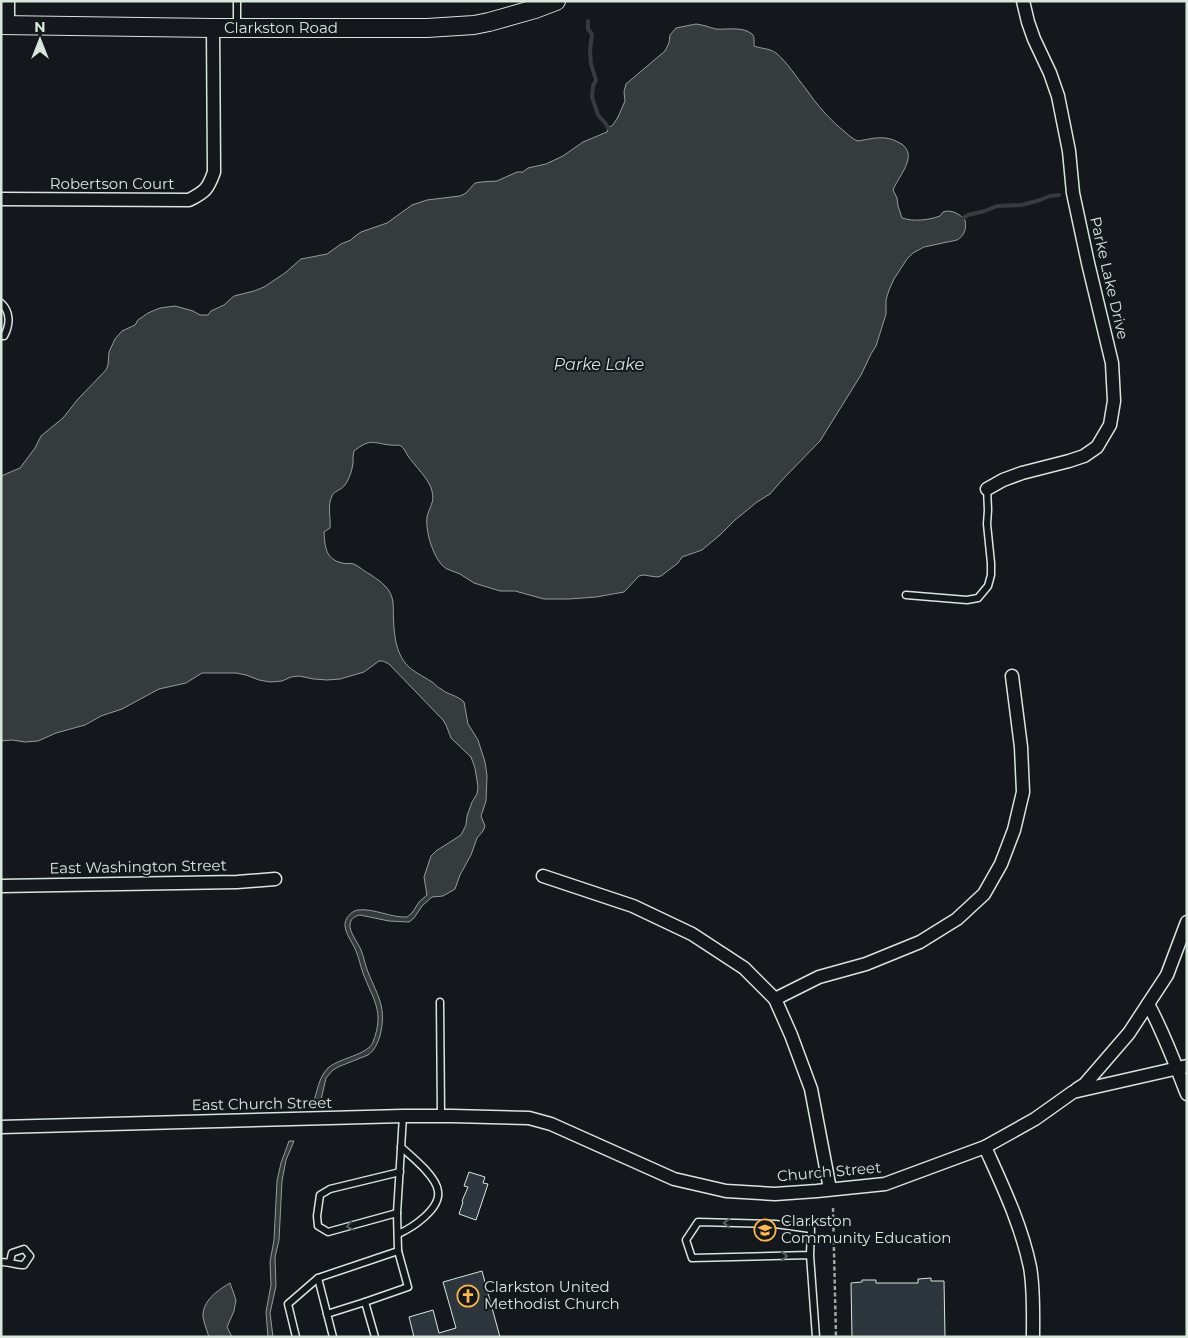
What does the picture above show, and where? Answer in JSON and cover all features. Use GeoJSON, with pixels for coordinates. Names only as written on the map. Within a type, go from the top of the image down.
{"type":"FeatureCollection","features":[{"type":"Feature","properties":{"kind":"street"},"geometry":{"type":"LineString","coordinates":[[5,25],[8,1]]}},
{"type":"Feature","properties":{"kind":"street","name":"Clarkston Road"},"geometry":{"type":"LineString","coordinates":[[5,25],[213,28],[427,28],[474,25],[536,9],[556,1]]}},
{"type":"Feature","properties":{"kind":"street","name":"Parke Lake Drive"},"geometry":{"type":"LineString","coordinates":[[987,489],[1003,480],[1022,473],[1084,456],[1098,447],[1110,425],[1114,401],[1112,363],[1073,193],[1069,151],[1058,96],[1050,73],[1034,39],[1024,1]]}},
{"type":"Feature","properties":{"kind":"street","name":"Robertson Court"},"geometry":{"type":"LineString","coordinates":[[1,199],[189,200],[203,193],[209,185],[214,172],[213,28]]}},
{"type":"Feature","properties":{"kind":"street"},"geometry":{"type":"LineString","coordinates":[[775,999],[820,977],[866,964],[920,942],[956,919],[984,894],[1001,864],[1014,830],[1023,792],[1021,747],[1012,676]]}},
{"type":"Feature","properties":{"kind":"street"},"geometry":{"type":"LineString","coordinates":[[543,876],[633,906],[692,934],[744,968],[775,999],[792,1035],[811,1089],[830,1190]]}},
{"type":"Feature","properties":{"kind":"street","name":"East Washington Street"},"geometry":{"type":"LineString","coordinates":[[1,886],[236,882],[275,879]]}},
{"type":"Feature","properties":{"kind":"street"},"geometry":{"type":"LineString","coordinates":[[1073,1092],[1085,1084],[1129,1033],[1167,975],[1187,922]]}},
{"type":"Feature","properties":{"kind":"street"},"geometry":{"type":"LineString","coordinates":[[1148,1004],[1182,1067],[1187,1094]]}},
{"type":"Feature","properties":{"kind":"street","name":"Church Street"},"geometry":{"type":"LineString","coordinates":[[524,1118],[551,1124],[674,1179],[726,1191],[775,1194],[830,1190],[885,1184],[985,1147],[1035,1119],[1073,1092],[1182,1067]]}},
{"type":"Feature","properties":{"kind":"street","name":"East Church Street"},"geometry":{"type":"LineString","coordinates":[[1,1127],[403,1116],[524,1118]]}},
{"type":"Feature","properties":{"kind":"street"},"geometry":{"type":"LineString","coordinates":[[985,1147],[1020,1228],[1030,1269],[1033,1337]]}},
{"type":"Feature","properties":{"kind":"lane"},"geometry":{"type":"LineString","coordinates":[[237,1],[237,28]]}},
{"type":"Feature","properties":{"kind":"lane"},"geometry":{"type":"LineString","coordinates":[[1,304],[9,316],[9,327],[4,336],[1,336]]}},
{"type":"Feature","properties":{"kind":"lane"},"geometry":{"type":"LineString","coordinates":[[906,595],[967,600],[978,598],[988,586],[992,563],[987,524],[987,489]]}},
{"type":"Feature","properties":{"kind":"lane"},"geometry":{"type":"LineString","coordinates":[[440,1002],[441,1116]]}},
{"type":"Feature","properties":{"kind":"lane"},"geometry":{"type":"LineString","coordinates":[[327,1314],[408,1288],[398,1251],[403,1116]]}},
{"type":"Feature","properties":{"kind":"lane"},"geometry":{"type":"LineString","coordinates":[[398,1234],[411,1228],[432,1209],[438,1198],[435,1182],[424,1167],[401,1147]]}},
{"type":"Feature","properties":{"kind":"lane"},"geometry":{"type":"LineString","coordinates":[[398,1213],[328,1232],[318,1226],[317,1216],[320,1195],[330,1190],[400,1172]]}},
{"type":"Feature","properties":{"kind":"lane"},"geometry":{"type":"LineString","coordinates":[[810,1256],[692,1258],[686,1240],[698,1222],[775,1224],[811,1228],[810,1256],[816,1337]]}},
{"type":"Feature","properties":{"kind":"lane"},"geometry":{"type":"LineString","coordinates":[[296,1337],[288,1304],[318,1278],[398,1251]]}},
{"type":"Feature","properties":{"kind":"lane"},"geometry":{"type":"LineString","coordinates":[[1,1262],[10,1262]]}},
{"type":"Feature","properties":{"kind":"lane"},"geometry":{"type":"LineString","coordinates":[[318,1278],[333,1337]]}},
{"type":"Feature","properties":{"kind":"lane"},"geometry":{"type":"LineString","coordinates":[[365,1302],[375,1337]]}},
{"type":"Feature","properties":{"kind":"path"},"geometry":{"type":"LineString","coordinates":[[833,1208],[836,1337]]}},
{"type":"Feature","properties":{"kind":"water","name":"Parke Lake"},"geometry":{"type":"Polygon","coordinates":[[[696,24],[716,29],[739,29],[752,34],[754,46],[776,53],[824,112],[853,138],[858,141],[886,138],[903,145],[906,148],[908,159],[893,190],[902,218],[911,220],[926,219],[940,216],[946,211],[952,212],[965,220],[964,232],[957,240],[924,247],[907,259],[889,290],[886,300],[886,314],[876,346],[861,375],[820,441],[770,494],[735,520],[702,550],[682,557],[678,563],[661,576],[639,576],[624,592],[596,597],[544,599],[515,591],[500,591],[474,583],[460,574],[447,569],[434,553],[427,530],[427,517],[433,499],[431,487],[403,448],[398,445],[372,442],[364,444],[354,451],[353,466],[349,478],[343,487],[333,494],[331,500],[329,508],[330,528],[324,532],[327,551],[336,561],[354,564],[385,586],[392,597],[396,642],[401,657],[415,672],[464,702],[468,724],[478,740],[485,762],[487,776],[486,801],[481,816],[485,826],[477,838],[455,889],[443,896],[432,897],[409,922],[389,921],[360,915],[351,921],[351,930],[361,950],[382,1010],[380,1036],[374,1049],[368,1055],[333,1070],[326,1078],[321,1100],[318,1104],[313,1103],[320,1080],[328,1068],[370,1046],[373,1042],[378,1022],[374,999],[356,951],[347,933],[345,926],[347,918],[358,910],[370,910],[407,917],[427,895],[424,877],[431,856],[461,835],[466,825],[472,802],[477,794],[478,787],[475,768],[471,757],[451,738],[443,720],[389,664],[383,661],[379,661],[364,672],[340,679],[327,680],[299,676],[270,682],[236,673],[202,673],[186,683],[159,689],[122,709],[101,716],[85,725],[56,733],[38,741],[1,741],[1,476],[20,468],[35,448],[41,436],[63,418],[78,399],[106,370],[109,352],[115,339],[122,331],[135,325],[138,320],[148,313],[160,308],[175,306],[200,315],[208,315],[234,296],[264,287],[285,273],[301,259],[327,254],[361,232],[387,223],[412,205],[427,200],[460,196],[466,193],[475,183],[497,181],[563,156],[583,142],[607,132],[608,128],[613,125],[618,117],[625,101],[624,92],[626,84],[665,51],[670,35],[676,28],[696,24]]]}},
{"type":"Feature","properties":{"kind":"water"},"geometry":{"type":"Polygon","coordinates":[[[289,1141],[294,1141],[286,1160],[282,1181],[279,1240],[275,1257],[276,1286],[270,1313],[273,1337],[268,1337],[266,1312],[271,1285],[270,1262],[274,1240],[277,1181],[289,1141]]]}},
{"type":"Feature","properties":{"kind":"water"},"geometry":{"type":"Polygon","coordinates":[[[230,1283],[236,1300],[234,1311],[227,1327],[232,1337],[209,1337],[203,1311],[208,1301],[230,1283]]]}},
{"type":"Feature","properties":{"kind":"building"},"geometry":{"type":"Polygon","coordinates":[[[469,1172],[485,1177],[483,1183],[488,1184],[476,1220],[459,1214],[468,1187],[464,1186],[469,1172]]]}},
{"type":"Feature","properties":{"kind":"building","name":"Clarkston United Methodist Church"},"geometry":{"type":"Polygon","coordinates":[[[482,1271],[500,1337],[414,1337],[409,1317],[433,1310],[439,1333],[456,1328],[443,1282],[482,1271]]]}},
{"type":"Feature","properties":{"kind":"building"},"geometry":{"type":"Polygon","coordinates":[[[931,1278],[931,1281],[944,1281],[945,1337],[852,1337],[851,1283],[862,1282],[862,1280],[876,1280],[876,1283],[918,1283],[918,1279],[931,1278]]]}},
{"type":"Feature","properties":{"kind":"waterway"},"geometry":{"type":"LineString","coordinates":[[588,21],[588,29],[592,34],[591,64],[596,80],[593,86],[592,97],[598,115],[608,128]]}},
{"type":"Feature","properties":{"kind":"waterway"},"geometry":{"type":"LineString","coordinates":[[963,218],[997,206],[1021,205],[1059,195]]}},
{"type":"Feature","properties":{"kind":"place","name":"Clarkston Community Education"},"geometry":{"type":"Point","coordinates":[765,1230]}},
{"type":"Feature","properties":{"kind":"place","name":"Clarkston United Methodist Church"},"geometry":{"type":"Point","coordinates":[468,1296]}}]}
